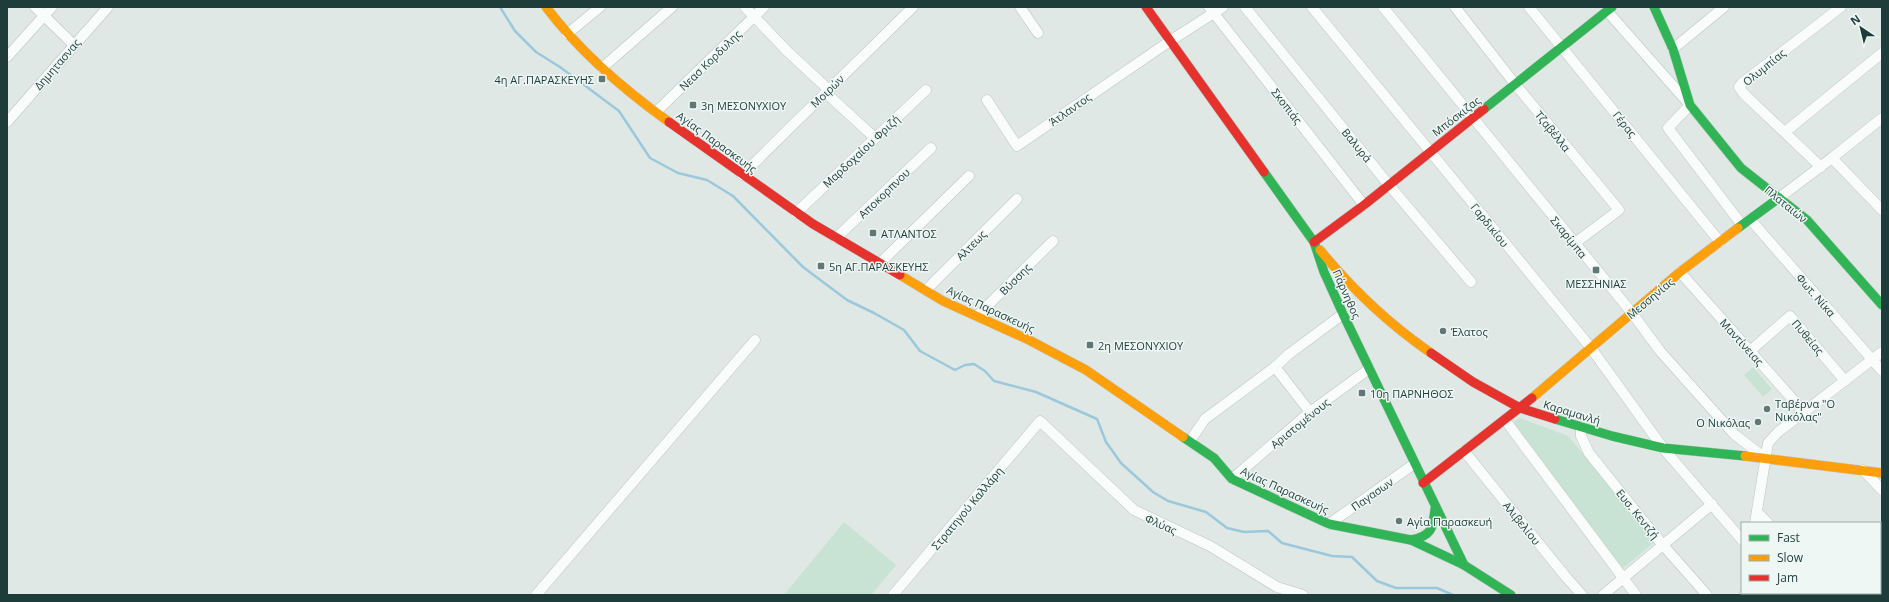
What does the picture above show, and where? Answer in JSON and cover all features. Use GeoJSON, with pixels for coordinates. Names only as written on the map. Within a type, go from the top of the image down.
{"type":"FeatureCollection","features":[{"type":"Feature","properties":{"kind":"street"},"geometry":{"type":"LineString","coordinates":[[35,7],[74,45]]}},
{"type":"Feature","properties":{"kind":"street"},"geometry":{"type":"LineString","coordinates":[[7,57],[52,7]]}},
{"type":"Feature","properties":{"kind":"street","name":"Δημητασνας"},"geometry":{"type":"LineString","coordinates":[[7,122],[108,7]]}},
{"type":"Feature","properties":{"kind":"street","name":"Αγίας Παρασκευής"},"geometry":{"type":"LineString","coordinates":[[546,7],[567,34],[635,97],[796,213],[926,290],[1029,340],[1086,370],[1214,458],[1232,479],[1329,524],[1411,540],[1464,565]]}},
{"type":"Feature","properties":{"kind":"street"},"geometry":{"type":"LineString","coordinates":[[567,34],[600,7]]}},
{"type":"Feature","properties":{"kind":"street"},"geometry":{"type":"LineString","coordinates":[[602,68],[672,7]]}},
{"type":"Feature","properties":{"kind":"street"},"geometry":{"type":"LineString","coordinates":[[745,7],[874,137]]}},
{"type":"Feature","properties":{"kind":"street","name":"Νεασ Κορδυλης"},"geometry":{"type":"LineString","coordinates":[[656,112],[764,7]]}},
{"type":"Feature","properties":{"kind":"street","name":"Μοιρών"},"geometry":{"type":"LineString","coordinates":[[742,175],[913,7]]}},
{"type":"Feature","properties":{"kind":"street","name":"Πάρνηθος"},"geometry":{"type":"LineString","coordinates":[[1146,7],[1314,242],[1324,272],[1343,314],[1435,509],[1464,565]]}},
{"type":"Feature","properties":{"kind":"street"},"geometry":{"type":"LineString","coordinates":[[1170,41],[1212,10],[1223,7]]}},
{"type":"Feature","properties":{"kind":"street","name":"Βαλυρά"},"geometry":{"type":"LineString","coordinates":[[1245,7],[1389,185],[1471,282]]}},
{"type":"Feature","properties":{"kind":"street","name":"Γαρδικίου"},"geometry":{"type":"LineString","coordinates":[[1312,7],[1591,348],[1663,448],[1741,539]]}},
{"type":"Feature","properties":{"kind":"street","name":"Σκαρίμπα"},"geometry":{"type":"LineString","coordinates":[[1383,7],[1632,313],[1660,351],[1734,434],[1765,458]]}},
{"type":"Feature","properties":{"kind":"street","name":"Τζαβέλλα"},"geometry":{"type":"LineString","coordinates":[[1455,7],[1515,84],[1619,210],[1575,243]]}},
{"type":"Feature","properties":{"kind":"street","name":"Γέρας"},"geometry":{"type":"LineString","coordinates":[[1529,7],[1720,242]]}},
{"type":"Feature","properties":{"kind":"street","name":"Πλαταιών"},"geometry":{"type":"LineString","coordinates":[[1654,7],[1672,49],[1690,106]]}},
{"type":"Feature","properties":{"kind":"street"},"geometry":{"type":"LineString","coordinates":[[1672,49],[1724,7]]}},
{"type":"Feature","properties":{"kind":"street","name":"Ολυμπίας"},"geometry":{"type":"LineString","coordinates":[[1821,166],[1744,94],[1739,87],[1748,78],[1841,7]]}},
{"type":"Feature","properties":{"kind":"street"},"geometry":{"type":"LineString","coordinates":[[1021,8],[1038,33]]}},
{"type":"Feature","properties":{"kind":"street","name":"Μπόσκιζας"},"geometry":{"type":"LineString","coordinates":[[1314,242],[1389,185],[1610,9]]}},
{"type":"Feature","properties":{"kind":"street","name":"Πλαταιών"},"geometry":{"type":"LineString","coordinates":[[1610,9],[1741,168],[1807,220],[1882,304]]}},
{"type":"Feature","properties":{"kind":"street","name":"Σκοπιάς"},"geometry":{"type":"LineString","coordinates":[[1212,10],[1364,204]]}},
{"type":"Feature","properties":{"kind":"street","name":"Άτλαντος"},"geometry":{"type":"LineString","coordinates":[[987,100],[1017,146],[1170,41]]}},
{"type":"Feature","properties":{"kind":"street"},"geometry":{"type":"LineString","coordinates":[[1785,132],[1882,53]]}},
{"type":"Feature","properties":{"kind":"street","name":"Μαρδοχαίου Φριζή"},"geometry":{"type":"LineString","coordinates":[[796,213],[874,137],[926,90]]}},
{"type":"Feature","properties":{"kind":"street","name":"Φωτ. Νίκα"},"geometry":{"type":"LineString","coordinates":[[1690,106],[1668,128],[1746,222],[1872,359],[1882,372]]}},
{"type":"Feature","properties":{"kind":"street","name":"Μεσσηνίας"},"geometry":{"type":"LineString","coordinates":[[1423,483],[1520,408],[1680,272],[1832,158],[1882,118]]}},
{"type":"Feature","properties":{"kind":"street","name":"Αποκορπνου"},"geometry":{"type":"LineString","coordinates":[[836,238],[931,148]]}},
{"type":"Feature","properties":{"kind":"street"},"geometry":{"type":"LineString","coordinates":[[1832,158],[1882,210]]}},
{"type":"Feature","properties":{"kind":"street"},"geometry":{"type":"LineString","coordinates":[[880,263],[969,176]]}},
{"type":"Feature","properties":{"kind":"street","name":"Αλτεως"},"geometry":{"type":"LineString","coordinates":[[926,290],[1017,199]]}},
{"type":"Feature","properties":{"kind":"street","name":"Βύσσης"},"geometry":{"type":"LineString","coordinates":[[977,316],[1053,241]]}},
{"type":"Feature","properties":{"kind":"street","name":"Καραμανλή"},"geometry":{"type":"LineString","coordinates":[[1314,242],[1343,278],[1402,333],[1473,382],[1520,408],[1581,428],[1663,448],[1882,472]]}},
{"type":"Feature","properties":{"kind":"street","name":"Μαντίνειας"},"geometry":{"type":"LineString","coordinates":[[1680,272],[1804,412]]}},
{"type":"Feature","properties":{"kind":"street"},"geometry":{"type":"LineString","coordinates":[[1190,441],[1205,418],[1275,367],[1289,354],[1343,314]]}},
{"type":"Feature","properties":{"kind":"street","name":"Πυθείας"},"geometry":{"type":"LineString","coordinates":[[1750,351],[1790,316],[1845,381]]}},
{"type":"Feature","properties":{"kind":"street"},"geometry":{"type":"LineString","coordinates":[[536,595],[755,340]]}},
{"type":"Feature","properties":{"kind":"street"},"geometry":{"type":"LineString","coordinates":[[1755,522],[1768,444],[1778,432],[1882,352]]}},
{"type":"Feature","properties":{"kind":"street"},"geometry":{"type":"LineString","coordinates":[[1275,367],[1310,412]]}},
{"type":"Feature","properties":{"kind":"street","name":"Αριστομένους"},"geometry":{"type":"LineString","coordinates":[[1232,479],[1310,412],[1369,369]]}},
{"type":"Feature","properties":{"kind":"street"},"geometry":{"type":"LineString","coordinates":[[1505,420],[1636,595]]}},
{"type":"Feature","properties":{"kind":"street","name":"Στρατηγού Καλλάρη"},"geometry":{"type":"LineString","coordinates":[[893,595],[1040,421]]}},
{"type":"Feature","properties":{"kind":"street","name":"Φλύας"},"geometry":{"type":"LineString","coordinates":[[1040,421],[1134,510],[1210,546],[1277,587],[1303,595]]}},
{"type":"Feature","properties":{"kind":"street","name":"Ευσ. Κεντζή"},"geometry":{"type":"LineString","coordinates":[[1581,428],[1580,436],[1585,447],[1662,544],[1707,595]]}},
{"type":"Feature","properties":{"kind":"street","name":"Αλιβελίου"},"geometry":{"type":"LineString","coordinates":[[1464,451],[1561,572],[1582,595]]}},
{"type":"Feature","properties":{"kind":"street","name":"Παγασων"},"geometry":{"type":"LineString","coordinates":[[1329,524],[1414,464]]}},
{"type":"Feature","properties":{"kind":"street"},"geometry":{"type":"LineString","coordinates":[[1863,470],[1882,490]]}},
{"type":"Feature","properties":{"kind":"street"},"geometry":{"type":"LineString","coordinates":[[1603,595],[1662,544],[1712,504]]}},
{"type":"Feature","properties":{"kind":"street"},"geometry":{"type":"LineString","coordinates":[[1411,540],[1422,539],[1429,534],[1434,525],[1435,509]]}},
{"type":"Feature","properties":{"kind":"street"},"geometry":{"type":"LineString","coordinates":[[1757,512],[1767,522]]}},
{"type":"Feature","properties":{"kind":"street"},"geometry":{"type":"LineString","coordinates":[[1464,565],[1511,595]]}},
{"type":"Feature","properties":{"kind":"green space"},"geometry":{"type":"Polygon","coordinates":[[[1753,367],[1772,389],[1763,397],[1744,375],[1753,367]]]}},
{"type":"Feature","properties":{"kind":"green space"},"geometry":{"type":"Polygon","coordinates":[[[1520,418],[1568,436],[1657,540],[1622,569],[1512,423],[1520,418]]]}},
{"type":"Feature","properties":{"kind":"green space"},"geometry":{"type":"Polygon","coordinates":[[[844,522],[896,565],[871,595],[784,595],[844,522]]]}},
{"type":"Feature","properties":{"kind":"waterway"},"geometry":{"type":"LineString","coordinates":[[500,7],[515,31],[536,52],[560,67],[619,111],[650,158],[678,173],[707,180],[733,196],[803,267],[847,300],[904,330],[920,351],[955,370],[965,365],[974,364],[985,371],[994,381],[1036,392],[1097,419],[1106,442],[1121,463],[1153,492],[1168,501],[1206,512],[1227,528],[1244,532],[1268,531],[1282,543],[1332,556],[1352,557],[1377,581],[1396,588],[1437,588],[1453,595]]}},
{"type":"Feature","properties":{"kind":"traffic: fast"},"geometry":{"type":"LineString","coordinates":[[1484,109],[1612,7]]}},
{"type":"Feature","properties":{"kind":"traffic: fast"},"geometry":{"type":"LineString","coordinates":[[1654,7],[1673,49],[1690,105],[1741,168],[1807,220],[1882,305]]}},
{"type":"Feature","properties":{"kind":"traffic: fast"},"geometry":{"type":"LineString","coordinates":[[1264,172],[1314,242],[1324,272],[1343,314],[1464,565]]}},
{"type":"Feature","properties":{"kind":"traffic: fast"},"geometry":{"type":"LineString","coordinates":[[1738,228],[1779,198]]}},
{"type":"Feature","properties":{"kind":"traffic: fast"},"geometry":{"type":"LineString","coordinates":[[1555,419],[1612,436],[1663,448],[1745,456]]}},
{"type":"Feature","properties":{"kind":"traffic: fast"},"geometry":{"type":"LineString","coordinates":[[1183,437],[1214,458],[1232,479],[1329,524],[1411,540],[1464,565],[1511,595]]}},
{"type":"Feature","properties":{"kind":"traffic: fast"},"geometry":{"type":"LineString","coordinates":[[1411,540],[1423,536],[1430,530],[1435,509]]}},
{"type":"Feature","properties":{"kind":"traffic: slow"},"geometry":{"type":"LineString","coordinates":[[546,7],[559,24],[603,69],[669,122]]}},
{"type":"Feature","properties":{"kind":"traffic: slow"},"geometry":{"type":"LineString","coordinates":[[1532,398],[1680,272],[1738,228]]}},
{"type":"Feature","properties":{"kind":"traffic: slow"},"geometry":{"type":"LineString","coordinates":[[1320,250],[1358,292],[1386,318],[1431,353]]}},
{"type":"Feature","properties":{"kind":"traffic: slow"},"geometry":{"type":"LineString","coordinates":[[900,275],[943,301],[1029,340],[1086,370],[1183,437]]}},
{"type":"Feature","properties":{"kind":"traffic: slow"},"geometry":{"type":"LineString","coordinates":[[1745,456],[1882,473]]}},
{"type":"Feature","properties":{"kind":"traffic: jam"},"geometry":{"type":"LineString","coordinates":[[1146,7],[1264,172]]}},
{"type":"Feature","properties":{"kind":"traffic: jam"},"geometry":{"type":"LineString","coordinates":[[1314,242],[1364,205],[1484,109]]}},
{"type":"Feature","properties":{"kind":"traffic: jam"},"geometry":{"type":"LineString","coordinates":[[669,122],[813,224],[900,275]]}},
{"type":"Feature","properties":{"kind":"traffic: jam"},"geometry":{"type":"LineString","coordinates":[[1431,353],[1473,382],[1520,408],[1555,419]]}},
{"type":"Feature","properties":{"kind":"traffic: jam"},"geometry":{"type":"LineString","coordinates":[[1423,483],[1532,398]]}},
{"type":"Feature","properties":{"kind":"place","name":"4η ΑΓ.ΠΑΡΑΣΚΕΥΗΣ"},"geometry":{"type":"Point","coordinates":[602,79]}},
{"type":"Feature","properties":{"kind":"place","name":"3η ΜΕΣΟΝΥΧΙΟΥ"},"geometry":{"type":"Point","coordinates":[693,105]}},
{"type":"Feature","properties":{"kind":"place","name":"ΑΤΛΑΝΤΟΣ"},"geometry":{"type":"Point","coordinates":[873,233]}},
{"type":"Feature","properties":{"kind":"place","name":"5η ΑΓ.ΠΑΡΑΣΚΕΥΗΣ"},"geometry":{"type":"Point","coordinates":[821,266]}},
{"type":"Feature","properties":{"kind":"place","name":"ΜΕΣΣΗΝΙΑΣ"},"geometry":{"type":"Point","coordinates":[1596,270]}},
{"type":"Feature","properties":{"kind":"place","name":"Έλατος"},"geometry":{"type":"Point","coordinates":[1443,331]}},
{"type":"Feature","properties":{"kind":"place","name":"2η ΜΕΣΟΝΥΧΙΟΥ"},"geometry":{"type":"Point","coordinates":[1090,345]}},
{"type":"Feature","properties":{"kind":"place","name":"10η ΠΑΡΝΗΘΟΣ"},"geometry":{"type":"Point","coordinates":[1362,393]}},
{"type":"Feature","properties":{"kind":"place","name":"Ταβέρνα \"Ο Νικόλας\""},"geometry":{"type":"Point","coordinates":[1767,409]}},
{"type":"Feature","properties":{"kind":"place","name":"Ο Νικόλας"},"geometry":{"type":"Point","coordinates":[1758,422]}},
{"type":"Feature","properties":{"kind":"place","name":"Αγία Παρασκευή"},"geometry":{"type":"Point","coordinates":[1399,521]}}]}
